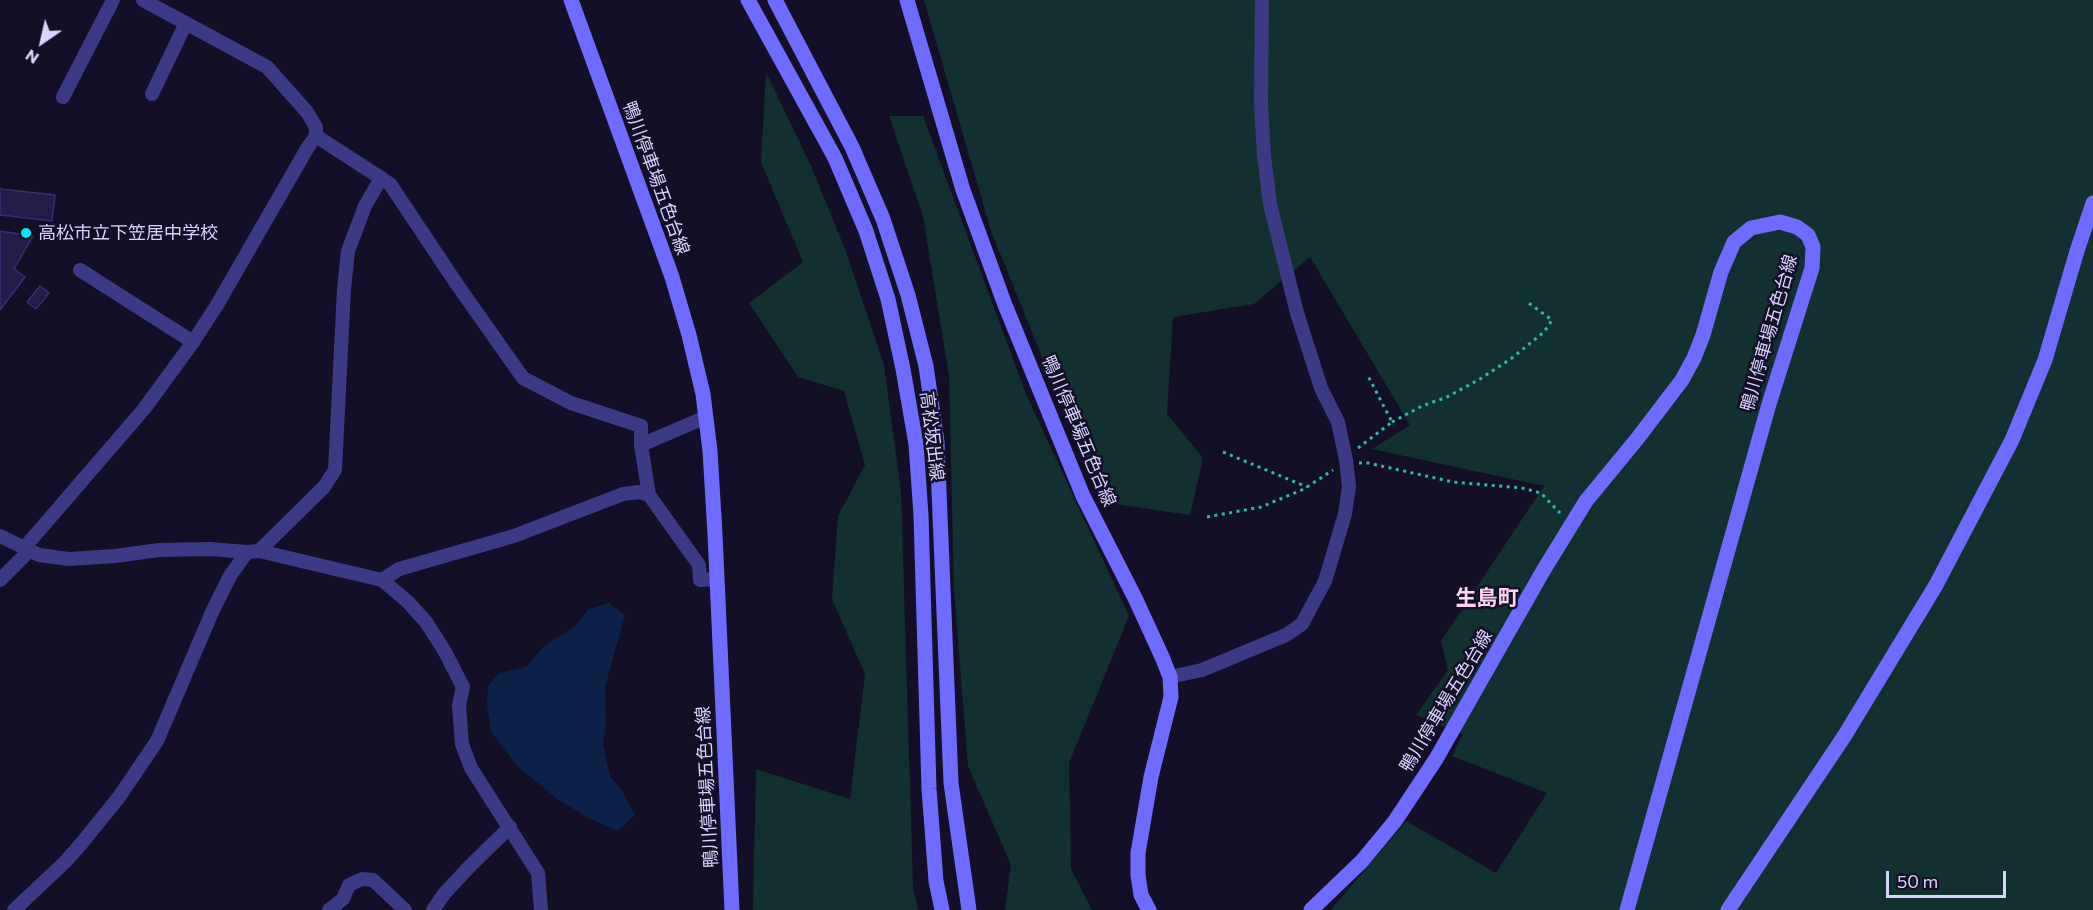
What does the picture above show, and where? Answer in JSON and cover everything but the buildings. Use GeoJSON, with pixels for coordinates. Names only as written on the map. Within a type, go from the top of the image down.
{"type":"FeatureCollection","features":[{"type":"Feature","properties":{"kind":"main road","name":"鴨川停車場五色台線"},"geometry":{"type":"LineString","coordinates":[[571,0],[672,278],[689,335],[706,417],[717,579],[732,910]]}},
{"type":"Feature","properties":{"kind":"main road","name":"高松坂出線"},"geometry":{"type":"LineString","coordinates":[[748,0],[835,158],[862,221],[888,299],[903,369],[916,444],[921,515],[929,789],[936,881],[942,910]]}},
{"type":"Feature","properties":{"kind":"main road","name":"高松坂出線"},"geometry":{"type":"LineString","coordinates":[[775,0],[852,147],[883,219],[908,295],[926,366],[938,454],[951,783],[969,910]]}},
{"type":"Feature","properties":{"kind":"main road","name":"鴨川停車場五色台線"},"geometry":{"type":"LineString","coordinates":[[907,0],[963,190],[1005,305],[1083,496],[1164,658],[1170,678],[1171,697],[1151,777],[1138,853],[1138,875],[1142,895],[1149,910]]}},
{"type":"Feature","properties":{"kind":"main road"},"geometry":{"type":"LineString","coordinates":[[1728,910],[1845,735],[1936,585],[2012,440],[2045,360],[2093,203]]}},
{"type":"Feature","properties":{"kind":"main road","name":"鴨川停車場五色台線"},"geometry":{"type":"LineString","coordinates":[[1311,910],[1362,861],[1395,821],[1436,759],[1570,525],[1586,501],[1682,380],[1700,343],[1721,272],[1734,242],[1751,228],[1780,222],[1797,227],[1808,235],[1813,247],[1812,268],[1768,404],[1627,910]]}},
{"type":"Feature","properties":{"kind":"street"},"geometry":{"type":"LineString","coordinates":[[63,97],[113,0]]}},
{"type":"Feature","properties":{"kind":"street"},"geometry":{"type":"LineString","coordinates":[[0,580],[144,409],[193,342],[218,305],[316,136],[316,127],[307,112],[267,67],[143,0]]}},
{"type":"Feature","properties":{"kind":"street"},"geometry":{"type":"LineString","coordinates":[[1170,678],[1202,670],[1286,635],[1302,624],[1325,581],[1345,514],[1349,486],[1338,422],[1321,388],[1297,313],[1270,204],[1261,104],[1262,0]]}},
{"type":"Feature","properties":{"kind":"street"},"geometry":{"type":"LineString","coordinates":[[152,94],[186,23]]}},
{"type":"Feature","properties":{"kind":"street"},"geometry":{"type":"LineString","coordinates":[[316,136],[390,183],[456,283],[523,378],[571,403],[641,426],[641,445],[649,495],[699,565],[700,580],[717,579]]}},
{"type":"Feature","properties":{"kind":"street"},"geometry":{"type":"LineString","coordinates":[[14,910],[81,844],[119,797],[157,741],[230,576],[324,487],[335,470],[348,251],[364,206],[381,178]]}},
{"type":"Feature","properties":{"kind":"street"},"geometry":{"type":"LineString","coordinates":[[80,270],[193,342]]}},
{"type":"Feature","properties":{"kind":"street"},"geometry":{"type":"LineString","coordinates":[[641,445],[706,417]]}},
{"type":"Feature","properties":{"kind":"street"},"geometry":{"type":"LineString","coordinates":[[381,580],[399,569],[514,536],[623,494],[639,492],[649,495]]}},
{"type":"Feature","properties":{"kind":"street"},"geometry":{"type":"LineString","coordinates":[[0,536],[39,555],[69,559],[210,549],[254,552],[381,580],[408,602],[426,622],[463,687],[459,705],[462,744],[471,768],[538,873],[541,910]]}},
{"type":"Feature","properties":{"kind":"street"},"geometry":{"type":"LineString","coordinates":[[433,910],[444,894],[510,827]]}},
{"type":"Feature","properties":{"kind":"street"},"geometry":{"type":"LineString","coordinates":[[329,910],[343,899],[349,885],[362,879],[373,880],[405,910]]}},
{"type":"Feature","properties":{"kind":"path"},"geometry":{"type":"LineString","coordinates":[[1207,517],[1261,507],[1307,487],[1346,460],[1352,452],[1392,422],[1422,406],[1447,397],[1512,358],[1544,332],[1552,320],[1526,301]]}},
{"type":"Feature","properties":{"kind":"path"},"geometry":{"type":"LineString","coordinates":[[1366,374],[1392,422]]}},
{"type":"Feature","properties":{"kind":"path"},"geometry":{"type":"LineString","coordinates":[[1223,452],[1307,487]]}},
{"type":"Feature","properties":{"kind":"path"},"geometry":{"type":"LineString","coordinates":[[1346,460],[1453,482],[1522,488],[1541,493],[1552,502],[1570,525]]}},
{"type":"Feature","properties":{"kind":"green space"},"geometry":{"type":"Polygon","coordinates":[[[924,0],[2093,0],[2093,910],[1331,910],[1406,821],[1496,873],[1547,793],[1452,756],[1463,734],[1416,715],[1448,670],[1441,641],[1544,486],[1372,449],[1410,425],[1310,257],[1254,304],[1173,317],[1167,414],[1203,458],[1190,515],[1101,502],[991,231],[924,0]]]}},
{"type":"Feature","properties":{"kind":"green space"},"geometry":{"type":"Polygon","coordinates":[[[766,72],[811,166],[845,249],[884,365],[901,492],[913,886],[918,910],[753,910],[756,769],[850,799],[865,674],[832,599],[838,516],[865,465],[844,391],[798,377],[749,303],[803,262],[761,162],[766,72]]]}},
{"type":"Feature","properties":{"kind":"green space"},"geometry":{"type":"Polygon","coordinates":[[[889,116],[923,116],[1026,394],[1129,616],[1069,763],[1071,869],[1092,910],[1005,910],[1011,865],[968,766],[954,589],[949,376],[923,216],[889,116]]]}},
{"type":"Feature","properties":{"kind":"water"},"geometry":{"type":"Polygon","coordinates":[[[609,603],[625,615],[605,687],[606,725],[603,744],[610,776],[621,789],[635,815],[618,831],[588,818],[556,798],[517,766],[491,732],[487,706],[488,686],[499,673],[526,667],[545,645],[574,627],[589,609],[609,603]]]}},
{"type":"Feature","properties":{"kind":"place","name":"高松市立下笠居中学校"},"geometry":{"type":"Point","coordinates":[26,233]}},
{"type":"Feature","properties":{"kind":"district","name":"生島町"},"geometry":{"type":"Point","coordinates":[1487,598]}}]}
